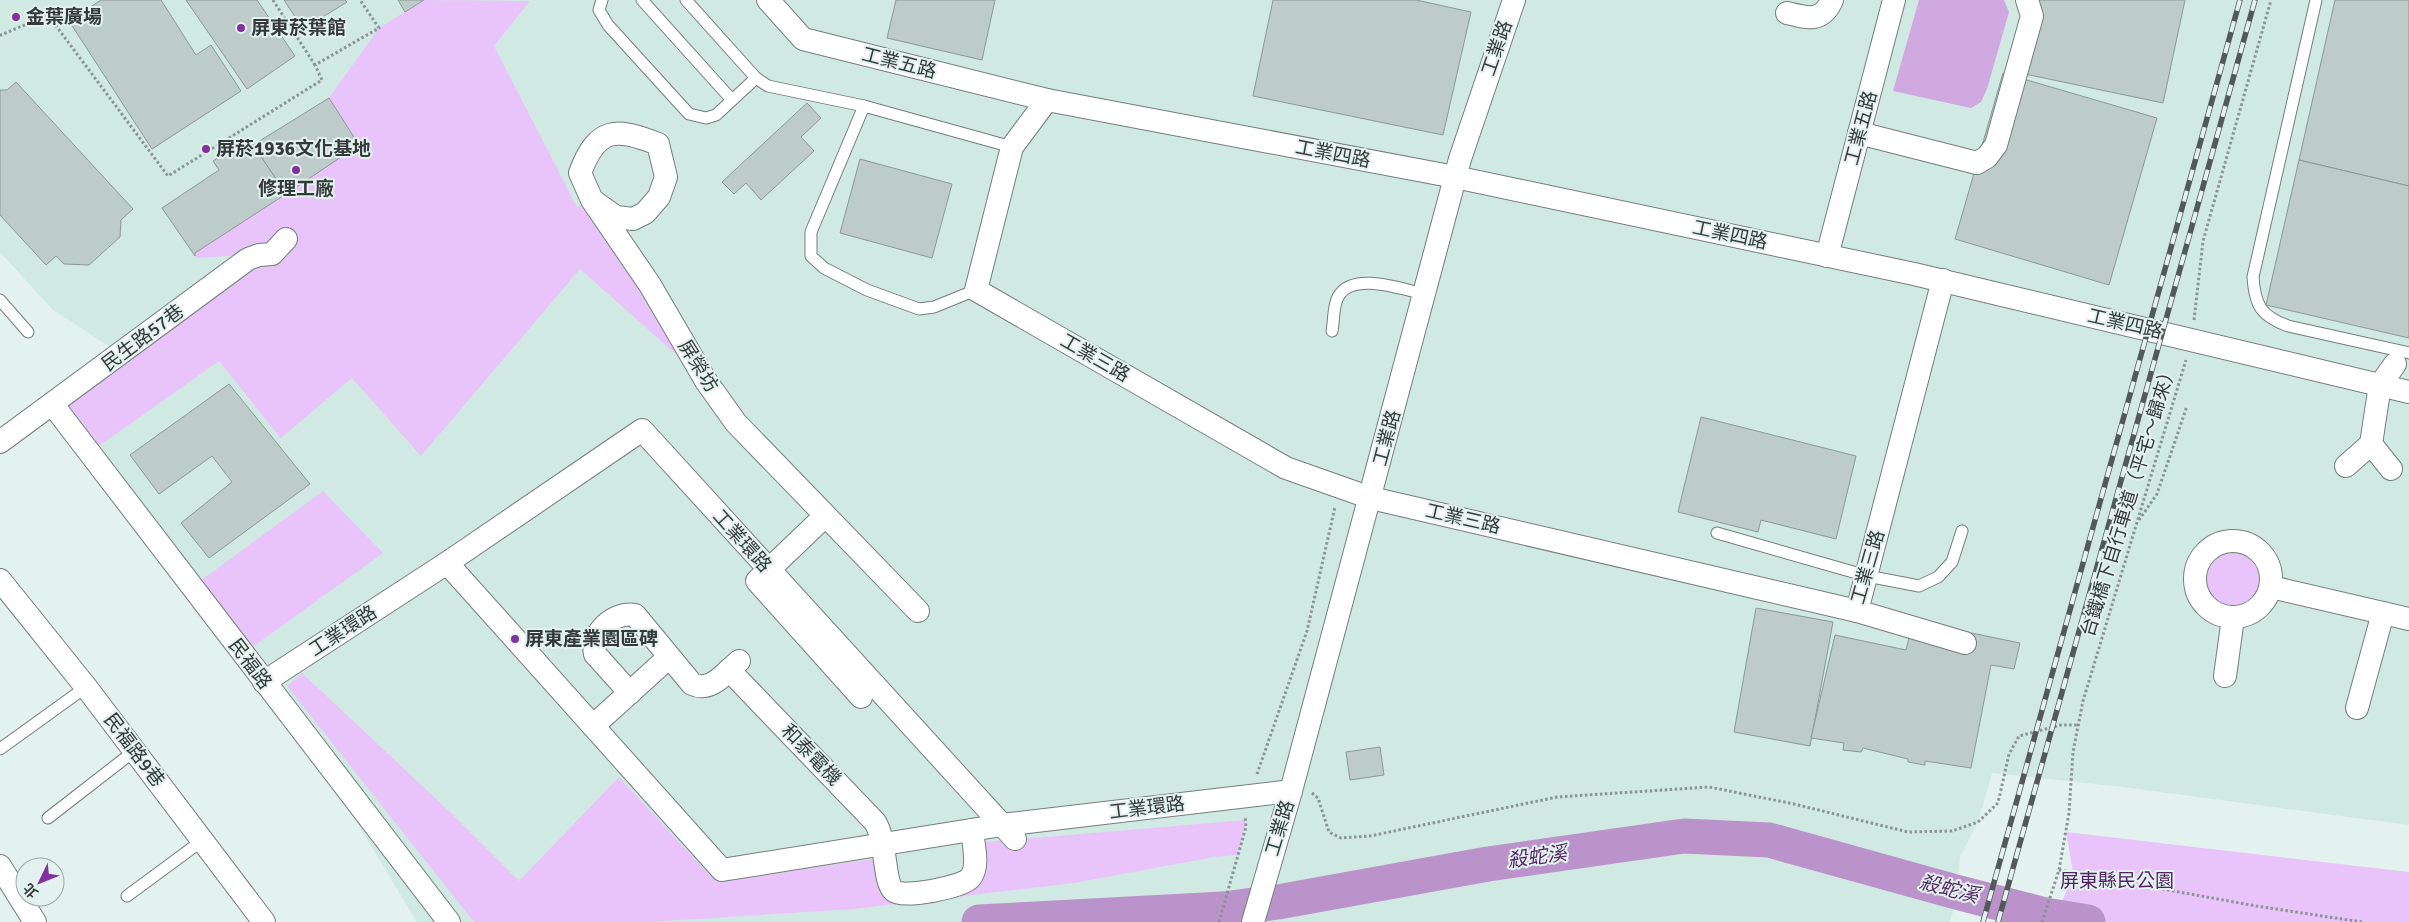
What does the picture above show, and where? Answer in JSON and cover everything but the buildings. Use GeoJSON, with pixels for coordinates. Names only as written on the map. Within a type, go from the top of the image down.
{"type":"FeatureCollection","features":[{"type":"Feature","properties":{"kind":"street","name":"工業五路"},"geometry":{"type":"LineString","coordinates":[[768,0],[803,39],[1047,100]]}},
{"type":"Feature","properties":{"kind":"street","name":"工業路"},"geometry":{"type":"LineString","coordinates":[[1253,922],[1371,498],[1455,177],[1514,0]]}},
{"type":"Feature","properties":{"kind":"street"},"geometry":{"type":"LineString","coordinates":[[1787,13],[1807,18],[1817,16],[1828,10],[1832,0]]}},
{"type":"Feature","properties":{"kind":"street","name":"工業五路"},"geometry":{"type":"LineString","coordinates":[[1827,256],[1894,0]]}},
{"type":"Feature","properties":{"kind":"street"},"geometry":{"type":"LineString","coordinates":[[1859,133],[1977,162],[1987,157],[1996,145],[2032,16],[2027,0]]}},
{"type":"Feature","properties":{"kind":"street"},"geometry":{"type":"LineString","coordinates":[[976,290],[1012,147],[1047,100]]}},
{"type":"Feature","properties":{"kind":"street","name":"工業四路"},"geometry":{"type":"LineString","coordinates":[[1047,100],[1455,177],[1943,280],[2409,392]]}},
{"type":"Feature","properties":{"kind":"street","name":"屏榮坊"},"geometry":{"type":"LineString","coordinates":[[592,200],[650,285],[706,381],[736,423],[918,611]]}},
{"type":"Feature","properties":{"kind":"street","name":"民生路57巷"},"geometry":{"type":"LineString","coordinates":[[0,442],[53,405],[248,259],[259,255],[272,254],[286,239]]}},
{"type":"Feature","properties":{"kind":"street","name":"工業三路"},"geometry":{"type":"LineString","coordinates":[[976,290],[1286,468],[1371,498],[1857,611],[1943,280]]}},
{"type":"Feature","properties":{"kind":"street"},"geometry":{"type":"LineString","coordinates":[[2346,466],[2371,444],[2380,385],[2402,358]]}},
{"type":"Feature","properties":{"kind":"street","name":"民福路"},"geometry":{"type":"LineString","coordinates":[[53,405],[449,922]]}},
{"type":"Feature","properties":{"kind":"street","name":"工業環路"},"geometry":{"type":"LineString","coordinates":[[264,682],[446,563],[642,430],[1008,832]]}},
{"type":"Feature","properties":{"kind":"street"},"geometry":{"type":"LineString","coordinates":[[2371,444],[2391,469]]}},
{"type":"Feature","properties":{"kind":"street"},"geometry":{"type":"LineString","coordinates":[[825,516],[757,581],[861,697]]}},
{"type":"Feature","properties":{"kind":"street"},"geometry":{"type":"LineString","coordinates":[[2230,541],[2242,542],[2254,547],[2264,556],[2269,566],[2271,587],[2265,602],[2256,610],[2245,616],[2233,618],[2221,616],[2209,609],[2200,600],[2195,574],[2198,562],[2206,552],[2217,544],[2230,541]]}},
{"type":"Feature","properties":{"kind":"street","name":"工業環路"},"geometry":{"type":"LineString","coordinates":[[446,563],[722,870],[972,830],[1008,832],[1237,797],[1291,791]]}},
{"type":"Feature","properties":{"kind":"street"},"geometry":{"type":"LineString","coordinates":[[2271,587],[2409,619]]}},
{"type":"Feature","properties":{"kind":"street","name":"民福路9巷"},"geometry":{"type":"LineString","coordinates":[[4,593],[86,686],[133,752],[203,840],[264,922]]}},
{"type":"Feature","properties":{"kind":"street"},"geometry":{"type":"LineString","coordinates":[[1857,611],[1965,643]]}},
{"type":"Feature","properties":{"kind":"street","name":"和泰電機"},"geometry":{"type":"LineString","coordinates":[[630,693],[595,654],[593,648],[598,633],[614,619],[626,613],[635,615],[685,678],[701,688],[711,686],[734,666],[875,822],[881,831],[884,844],[889,883],[894,891],[902,895],[952,887],[970,879],[975,869],[972,830]]}},
{"type":"Feature","properties":{"kind":"street"},"geometry":{"type":"LineString","coordinates":[[2357,708],[2383,613]]}},
{"type":"Feature","properties":{"kind":"street"},"geometry":{"type":"LineString","coordinates":[[2225,676],[2233,618]]}},
{"type":"Feature","properties":{"kind":"street"},"geometry":{"type":"LineString","coordinates":[[593,726],[668,658]]}},
{"type":"Feature","properties":{"kind":"street"},"geometry":{"type":"LineString","coordinates":[[0,866],[35,922]]}},
{"type":"Feature","properties":{"kind":"lane"},"geometry":{"type":"LineString","coordinates":[[602,0],[599,10],[608,25],[689,114],[706,118],[716,115],[756,78]]}},
{"type":"Feature","properties":{"kind":"lane"},"geometry":{"type":"LineString","coordinates":[[642,0],[732,100]]}},
{"type":"Feature","properties":{"kind":"lane"},"geometry":{"type":"LineString","coordinates":[[686,0],[756,78],[768,86],[864,106],[1012,147]]}},
{"type":"Feature","properties":{"kind":"lane"},"geometry":{"type":"LineString","coordinates":[[2316,0],[2253,277],[2255,296],[2260,308],[2271,319],[2288,326],[2402,358]]}},
{"type":"Feature","properties":{"kind":"lane"},"geometry":{"type":"LineString","coordinates":[[864,106],[811,232],[811,256],[824,268],[867,290],[919,309],[934,307],[976,290]]}},
{"type":"Feature","properties":{"kind":"lane"},"geometry":{"type":"LineString","coordinates":[[1332,332],[1337,298],[1345,289],[1355,284],[1370,283],[1424,294]]}},
{"type":"Feature","properties":{"kind":"lane"},"geometry":{"type":"LineString","coordinates":[[0,300],[28,332]]}},
{"type":"Feature","properties":{"kind":"lane"},"geometry":{"type":"LineString","coordinates":[[1717,533],[1867,576],[1919,586],[1938,577],[1952,562],[1962,531]]}},
{"type":"Feature","properties":{"kind":"lane"},"geometry":{"type":"LineString","coordinates":[[0,749],[86,686]]}},
{"type":"Feature","properties":{"kind":"lane"},"geometry":{"type":"LineString","coordinates":[[48,818],[133,752]]}},
{"type":"Feature","properties":{"kind":"lane"},"geometry":{"type":"LineString","coordinates":[[127,896],[203,840]]}},
{"type":"Feature","properties":{"kind":"path"},"geometry":{"type":"LineString","coordinates":[[0,34],[48,15],[168,176],[322,80],[315,65],[273,0]]}},
{"type":"Feature","properties":{"kind":"path"},"geometry":{"type":"LineString","coordinates":[[315,65],[379,28],[360,0]]}},
{"type":"Feature","properties":{"kind":"path","name":"台鐵橋下自行車道（平宅～歸來）"},"geometry":{"type":"LineString","coordinates":[[2042,922],[2059,870],[2069,813],[2073,752],[2083,701],[2192,340],[2203,241],[2271,0]]}},
{"type":"Feature","properties":{"kind":"path"},"geometry":{"type":"LineString","coordinates":[[2137,522],[2157,494],[2187,406]]}},
{"type":"Feature","properties":{"kind":"path"},"geometry":{"type":"LineString","coordinates":[[1219,922],[1246,827],[1246,820],[1240,810],[1237,797],[1239,789],[1254,780],[1261,769],[1307,631],[1335,505],[1347,489]]}},
{"type":"Feature","properties":{"kind":"path"},"geometry":{"type":"LineString","coordinates":[[1291,791],[1310,791],[1318,798],[1329,832],[1341,838],[1370,836],[1557,797],[1709,788],[1794,804],[1908,832],[1952,831],[1978,822],[1998,804],[2009,754],[2019,736],[2061,725],[2078,725]]}},
{"type":"Feature","properties":{"kind":"path"},"geometry":{"type":"LineString","coordinates":[[2059,870],[2256,906],[2362,922]]}},
{"type":"Feature","properties":{"kind":"shaded area"},"geometry":{"type":"Polygon","coordinates":[[[0,0],[2409,0],[2409,825],[2123,787],[1992,773],[1978,822],[1960,857],[1956,900],[1950,922],[417,922],[272,683],[63,409],[121,354],[53,310],[0,252],[0,0]]]}},
{"type":"Feature","properties":{"kind":"shaded area"},"geometry":{"type":"Polygon","coordinates":[[[1919,0],[2004,0],[2009,12],[1987,89],[1981,102],[1971,108],[1893,91],[1919,0]]]}},
{"type":"Feature","properties":{"kind":"green space"},"geometry":{"type":"Polygon","coordinates":[[[424,0],[530,1],[494,46],[577,207],[592,200],[706,381],[580,269],[421,456],[352,378],[281,438],[323,491],[219,361],[89,453],[53,405],[258,254],[197,258],[195,253],[359,145],[329,98],[379,28],[424,0]]]}},
{"type":"Feature","properties":{"kind":"green space"},"geometry":{"type":"Polygon","coordinates":[[[323,491],[383,553],[243,654],[192,587],[323,491]]]}},
{"type":"Feature","properties":{"kind":"green space"},"geometry":{"type":"Polygon","coordinates":[[[2233,541],[2248,544],[2260,552],[2268,564],[2271,579],[2268,594],[2260,606],[2248,614],[2233,617],[2218,614],[2206,606],[2198,594],[2195,579],[2198,564],[2206,552],[2218,544],[2233,541]]]}},
{"type":"Feature","properties":{"kind":"green space"},"geometry":{"type":"Polygon","coordinates":[[[302,673],[450,812],[519,881],[619,777],[705,870],[712,876],[729,880],[886,857],[894,891],[970,879],[973,843],[1246,820],[1238,855],[1214,857],[1074,883],[853,909],[650,922],[474,922],[287,686],[302,673]]]}},
{"type":"Feature","properties":{"kind":"green space","name":"屏東縣民公園"},"geometry":{"type":"Polygon","coordinates":[[[2066,832],[2409,872],[2409,922],[2055,922],[2073,872],[2066,832]]]}},
{"type":"Feature","properties":{"kind":"green space"},"geometry":{"type":"Polygon","coordinates":[[[1216,915],[1214,922],[1153,922],[1216,915]]]}},
{"type":"Feature","properties":{"kind":"waterway","name":"殺蛇溪"},"geometry":{"type":"LineString","coordinates":[[979,922],[1223,909],[1278,902],[1488,864],[1684,836],[1769,840],[2045,915],[2088,922]]}},
{"type":"Feature","properties":{"kind":"railway"},"geometry":{"type":"LineString","coordinates":[[1983,922],[2240,0]]}},
{"type":"Feature","properties":{"kind":"railway"},"geometry":{"type":"LineString","coordinates":[[1998,922],[2255,0]]}},
{"type":"Feature","properties":{"kind":"place","name":"金葉廣場"},"geometry":{"type":"Point","coordinates":[16,17]}},
{"type":"Feature","properties":{"kind":"place","name":"屏東菸葉館"},"geometry":{"type":"Point","coordinates":[241,28]}},
{"type":"Feature","properties":{"kind":"place","name":"屏菸1936文化基地"},"geometry":{"type":"Point","coordinates":[206,149]}},
{"type":"Feature","properties":{"kind":"place","name":"修理工廠"},"geometry":{"type":"Point","coordinates":[296,170]}},
{"type":"Feature","properties":{"kind":"place","name":"屏東產業園區碑"},"geometry":{"type":"Point","coordinates":[515,639]}}]}
